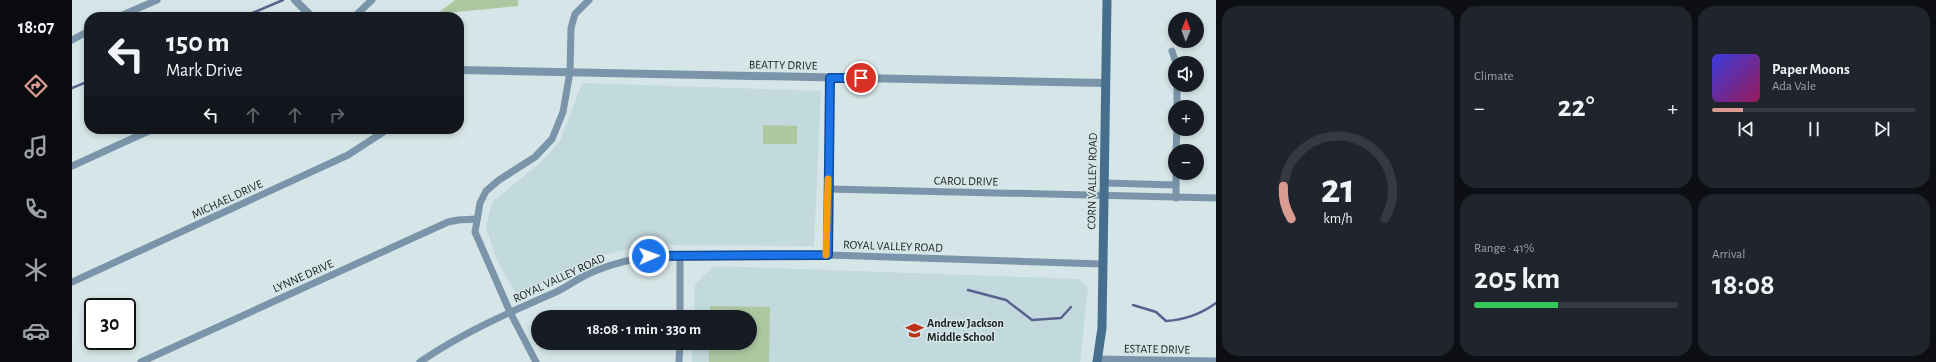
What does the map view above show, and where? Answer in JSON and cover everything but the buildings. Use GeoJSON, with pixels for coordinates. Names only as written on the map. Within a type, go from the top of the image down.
{"type":"FeatureCollection","features":[{"type":"Feature","properties":{"kind":"main road","name":"CORN VALLEY ROAD"},"geometry":{"type":"LineString","coordinates":[[1097,360],[1102,328],[1107,0]]}},
{"type":"Feature","properties":{"kind":"street"},"geometry":{"type":"LineString","coordinates":[[129,12],[156,0]]}},
{"type":"Feature","properties":{"kind":"street"},"geometry":{"type":"LineString","coordinates":[[295,0],[307,12]]}},
{"type":"Feature","properties":{"kind":"street"},"geometry":{"type":"LineString","coordinates":[[359,12],[372,0]]}},
{"type":"Feature","properties":{"kind":"street"},"geometry":{"type":"LineString","coordinates":[[536,362],[510,312],[475,232],[480,203],[486,191],[499,180],[535,157],[552,139],[563,112],[570,72],[571,28],[575,14],[589,0]]}},
{"type":"Feature","properties":{"kind":"street"},"geometry":{"type":"LineString","coordinates":[[72,40],[84,34]]}},
{"type":"Feature","properties":{"kind":"street"},"geometry":{"type":"LineString","coordinates":[[1172,51],[1174,56]]}},
{"type":"Feature","properties":{"kind":"street","name":"BEATTY DRIVE"},"geometry":{"type":"LineString","coordinates":[[464,70],[1106,83]]}},
{"type":"Feature","properties":{"kind":"street"},"geometry":{"type":"LineString","coordinates":[[828,255],[830,78]]}},
{"type":"Feature","properties":{"kind":"street"},"geometry":{"type":"LineString","coordinates":[[72,166],[142,134]]}},
{"type":"Feature","properties":{"kind":"street","name":"MICHAEL DRIVE"},"geometry":{"type":"LineString","coordinates":[[72,282],[348,155],[380,134]]}},
{"type":"Feature","properties":{"kind":"street"},"geometry":{"type":"LineString","coordinates":[[1176,180],[1176,198]]}},
{"type":"Feature","properties":{"kind":"street"},"geometry":{"type":"LineString","coordinates":[[1105,183],[1176,185]]}},
{"type":"Feature","properties":{"kind":"street","name":"CAROL DRIVE"},"geometry":{"type":"LineString","coordinates":[[828,189],[1216,198]]}},
{"type":"Feature","properties":{"kind":"street","name":"LYNNE DRIVE"},"geometry":{"type":"LineString","coordinates":[[141,362],[448,222],[477,219]]}},
{"type":"Feature","properties":{"kind":"street","name":"ROYAL VALLEY ROAD"},"geometry":{"type":"LineString","coordinates":[[420,362],[440,348],[510,312],[569,286],[588,274],[626,260],[649,256],[828,255],[1102,264]]}},
{"type":"Feature","properties":{"kind":"street"},"geometry":{"type":"LineString","coordinates":[[680,256],[680,310]]}},
{"type":"Feature","properties":{"kind":"street"},"geometry":{"type":"LineString","coordinates":[[680,350],[680,362]]}},
{"type":"Feature","properties":{"kind":"street","name":"ESTATE DRIVE"},"geometry":{"type":"LineString","coordinates":[[1097,360],[1216,361]]}},
{"type":"Feature","properties":{"kind":"shaded area"},"geometry":{"type":"Polygon","coordinates":[[[582,83],[821,91],[814,246],[645,245],[596,257],[517,296],[496,258],[486,227],[492,202],[540,163],[560,141],[582,83]]]}},
{"type":"Feature","properties":{"kind":"shaded area","name":"Andrew Jackson Middle School"},"geometry":{"type":"Polygon","coordinates":[[[714,266],[1079,279],[1088,288],[1080,362],[692,362],[693,350],[757,350],[757,310],[694,310],[695,284],[714,266]]]}},
{"type":"Feature","properties":{"kind":"green space"},"geometry":{"type":"Polygon","coordinates":[[[455,0],[518,0],[518,6],[457,12],[440,12],[455,0]]]}},
{"type":"Feature","properties":{"kind":"green space"},"geometry":{"type":"Polygon","coordinates":[[[763,125],[797,126],[797,144],[763,144],[763,125]]]}},
{"type":"Feature","properties":{"kind":"green space"},"geometry":{"type":"Polygon","coordinates":[[[710,306],[770,307],[769,362],[709,362],[709,350],[757,350],[757,310],[710,310],[710,306]]]}},
{"type":"Feature","properties":{"kind":"waterway"},"geometry":{"type":"LineString","coordinates":[[255,12],[283,0]]}},
{"type":"Feature","properties":{"kind":"waterway"},"geometry":{"type":"LineString","coordinates":[[72,88],[84,83]]}},
{"type":"Feature","properties":{"kind":"waterway"},"geometry":{"type":"LineString","coordinates":[[968,290],[1006,300],[1032,320],[1061,318],[1071,307]]}},
{"type":"Feature","properties":{"kind":"waterway"},"geometry":{"type":"LineString","coordinates":[[1133,305],[1156,312],[1166,321],[1192,316],[1216,303]]}},
{"type":"Feature","properties":{"kind":"slow traffic"},"geometry":{"type":"LineString","coordinates":[[826,255],[828,255],[828,179]]}},
{"type":"Feature","properties":{"kind":"place","name":"Andrew Jackson Middle School"},"geometry":{"type":"Point","coordinates":[914,330]}},
{"type":"Feature","properties":{"kind":"route"},"geometry":{"type":"LineString","coordinates":[[649,256],[828,255],[830,78],[861,78]]}}]}
